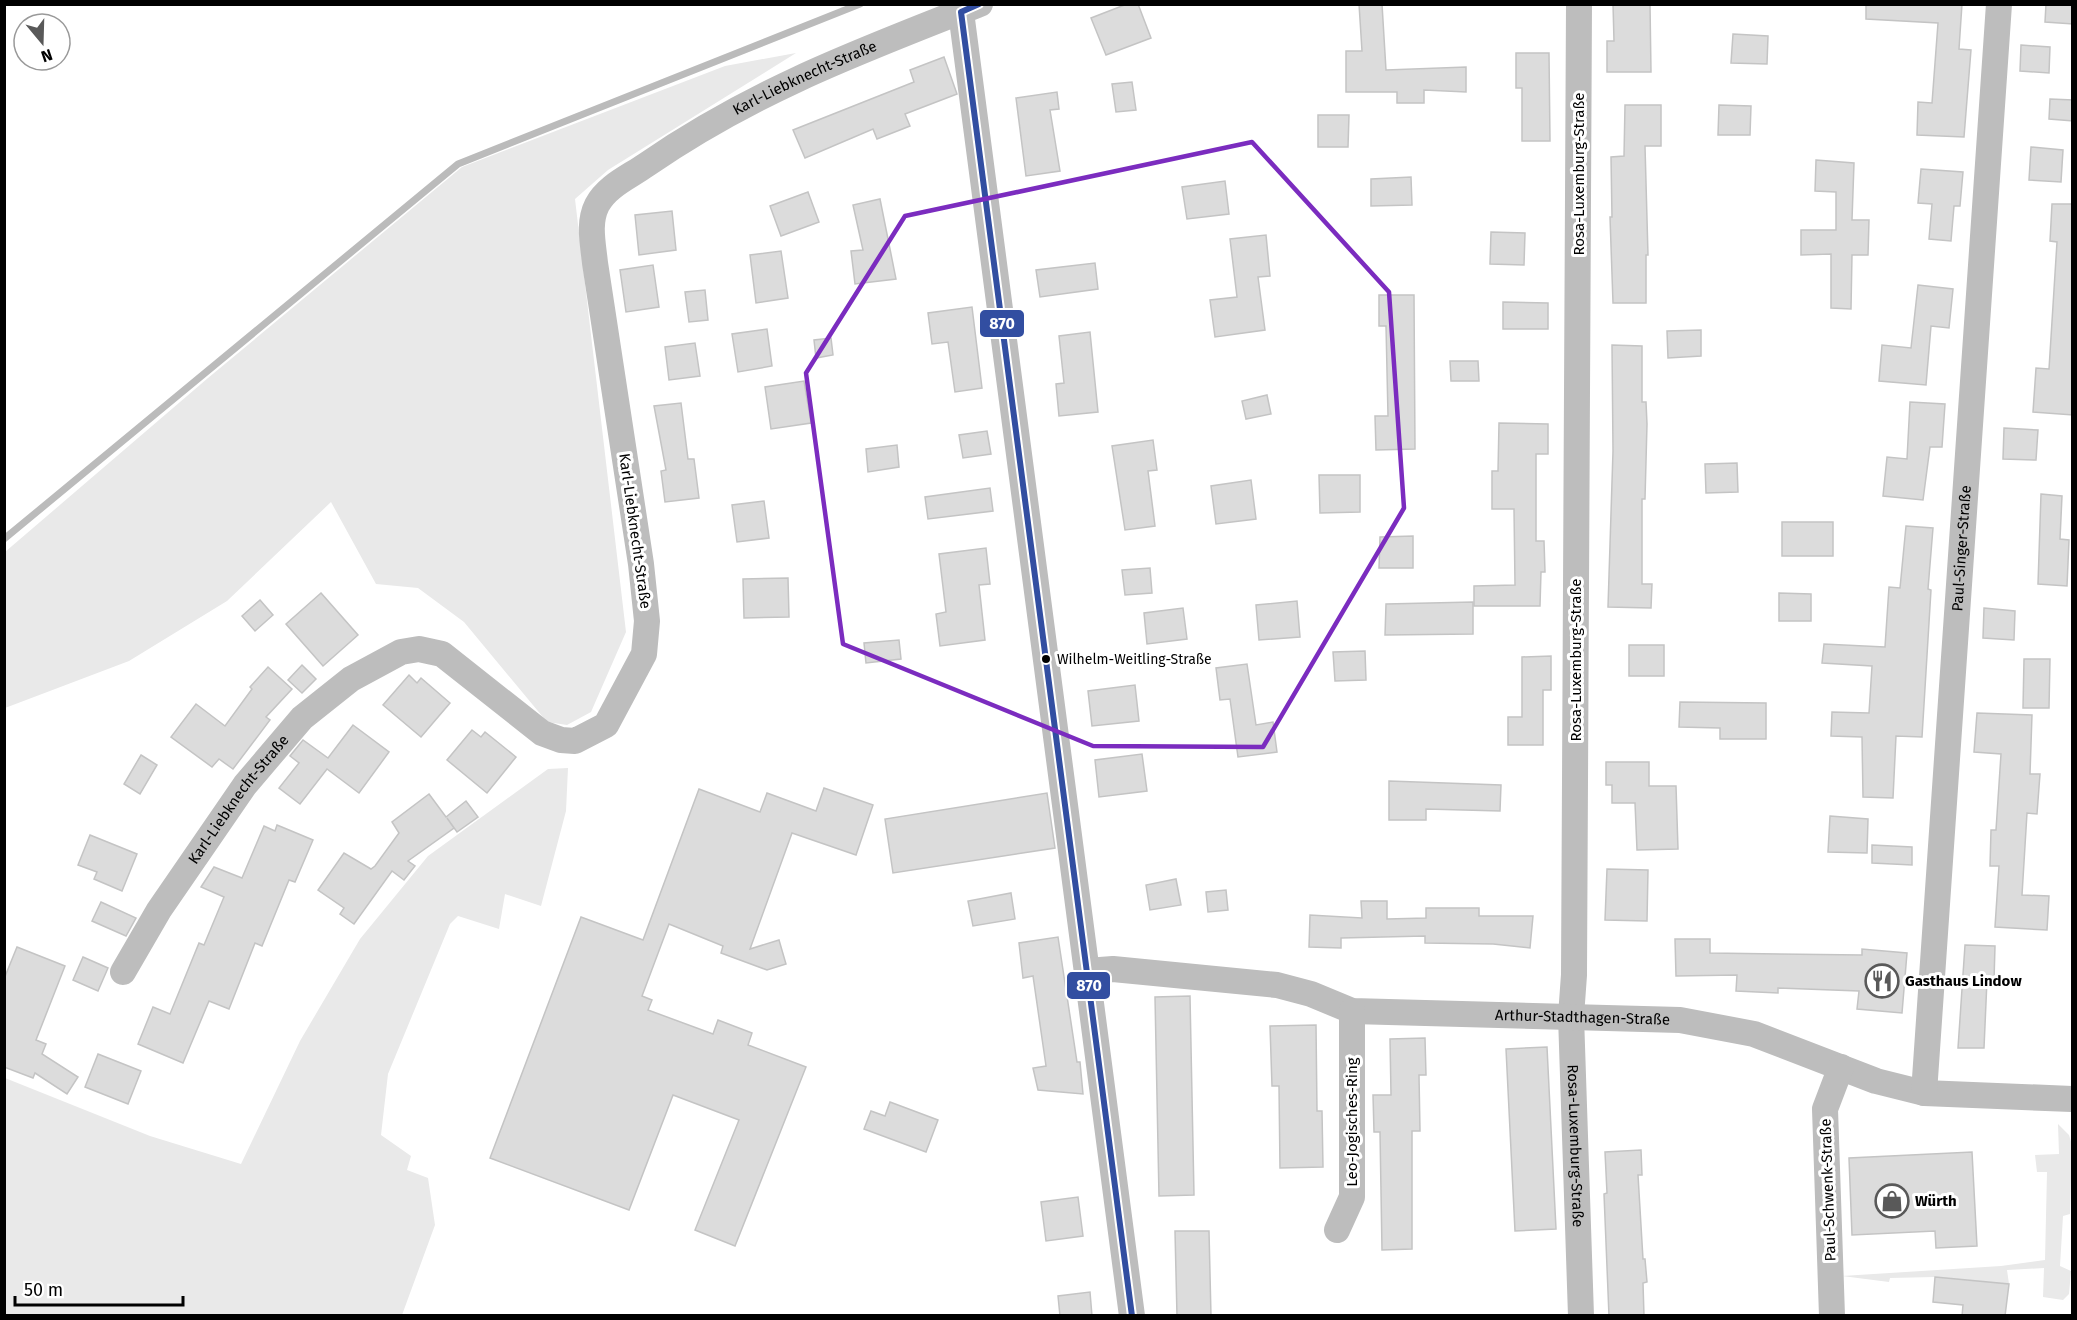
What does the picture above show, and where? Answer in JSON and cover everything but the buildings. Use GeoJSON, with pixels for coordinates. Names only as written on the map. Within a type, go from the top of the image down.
{"type":"FeatureCollection","features":[{"type":"Feature","properties":{"kind":"street","name":"Rosa-Luxemburg-Straße"},"geometry":{"type":"LineString","coordinates":[[1579,4],[1574,975],[1571,1016],[1581,1316]]}},
{"type":"Feature","properties":{"kind":"street","name":"Paul-Singer-Straße"},"geometry":{"type":"LineString","coordinates":[[1924,1093],[1999,4]]}},
{"type":"Feature","properties":{"kind":"street"},"geometry":{"type":"LineString","coordinates":[[970,8],[1132,1316]]}},
{"type":"Feature","properties":{"kind":"street","name":"Karl-Liebknecht-Straße"},"geometry":{"type":"LineString","coordinates":[[123,972],[159,910],[244,785],[302,718],[351,679],[401,652],[419,649],[442,654],[542,733],[561,740],[575,741],[606,725],[644,654],[647,621],[641,564],[595,263],[591,219],[599,202],[614,186],[687,136],[751,100],[801,75],[970,8]]}},
{"type":"Feature","properties":{"kind":"street","name":"Arthur-Stadthagen-Straße"},"geometry":{"type":"LineString","coordinates":[[1088,971],[1113,969],[1277,985],[1311,994],[1352,1011],[1680,1020],[1723,1026],[1793,1047],[1876,1081],[1924,1093],[2073,1099]]}},
{"type":"Feature","properties":{"kind":"street","name":"Leo-Jogisches-Ring"},"geometry":{"type":"LineString","coordinates":[[1337,1230],[1352,1197],[1352,1011]]}},
{"type":"Feature","properties":{"kind":"street","name":"Paul-Schwenk-Straße"},"geometry":{"type":"LineString","coordinates":[[1832,1316],[1825,1109],[1841,1067]]}},
{"type":"Feature","properties":{"kind":"highlighted area"},"geometry":{"type":"Polygon","coordinates":[[[1252,142],[1389,292],[1404,508],[1263,747],[1093,746],[843,644],[806,373],[905,216],[1252,142]]]}},
{"type":"Feature","properties":{"kind":"shaded area"},"geometry":{"type":"Polygon","coordinates":[[[796,53],[608,170],[575,199],[626,632],[591,712],[567,725],[547,722],[464,622],[418,588],[376,584],[331,502],[227,601],[129,661],[5,708],[5,552],[208,378],[462,167],[725,66],[796,53]]]}},
{"type":"Feature","properties":{"kind":"shaded area"},"geometry":{"type":"Polygon","coordinates":[[[568,768],[566,811],[541,906],[505,894],[499,929],[458,916],[450,924],[388,1074],[381,1135],[411,1156],[407,1170],[428,1178],[435,1225],[402,1315],[5,1315],[5,1078],[150,1136],[241,1164],[300,1041],[360,939],[428,856],[548,769],[568,768]]]}},
{"type":"Feature","properties":{"kind":"shaded area"},"geometry":{"type":"Polygon","coordinates":[[[2058,1124],[2069,1135],[2072,1145],[2070,1214],[2063,1216],[2060,1266],[2071,1271],[2069,1294],[2063,1300],[2043,1297],[2044,1268],[2007,1270],[2009,1284],[1935,1277],[1890,1278],[1889,1282],[1842,1276],[2001,1266],[2045,1260],[2047,1172],[2037,1172],[2035,1155],[2059,1154],[2058,1124]]]}},
{"type":"Feature","properties":{"kind":"waterway"},"geometry":{"type":"LineString","coordinates":[[4,539],[458,164],[860,4]]}},
{"type":"Feature","properties":{"kind":"transit line","name":"870"},"geometry":{"type":"LineString","coordinates":[[979,4],[961,12],[1132,1316]]}},
{"type":"Feature","properties":{"kind":"place","name":"Wilhelm-Weitling-Straße"},"geometry":{"type":"Point","coordinates":[1046,659]}},
{"type":"Feature","properties":{"kind":"place","name":"Gasthaus Lindow"},"geometry":{"type":"Point","coordinates":[1882,981]}},
{"type":"Feature","properties":{"kind":"place","name":"Würth"},"geometry":{"type":"Point","coordinates":[1892,1201]}}]}
